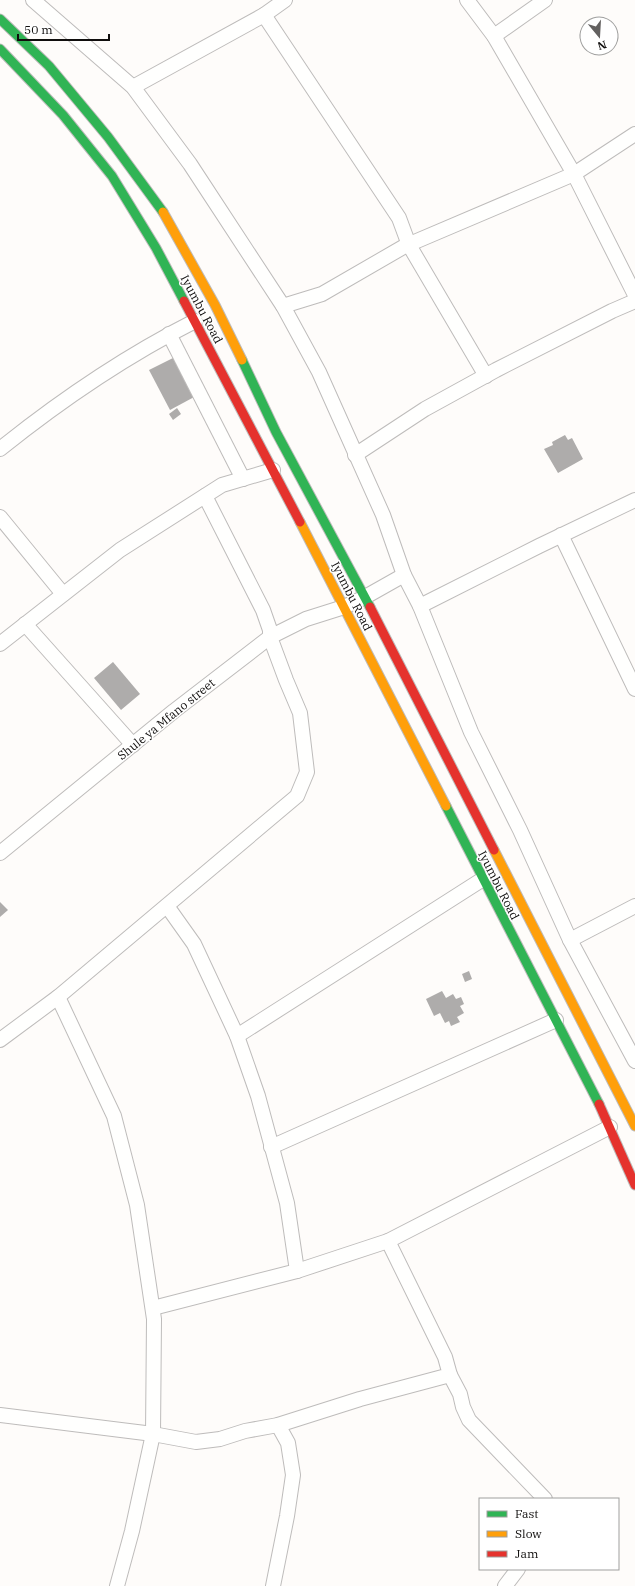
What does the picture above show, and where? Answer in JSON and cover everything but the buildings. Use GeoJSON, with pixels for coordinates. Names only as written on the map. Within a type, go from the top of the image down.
{"type":"FeatureCollection","features":[{"type":"Feature","properties":{"kind":"main road","name":"Iyumbu Road"},"geometry":{"type":"LineString","coordinates":[[0,19],[49,66],[108,137],[164,214],[215,305],[276,432],[365,597],[635,1126]]}},
{"type":"Feature","properties":{"kind":"main road","name":"Iyumbu Road"},"geometry":{"type":"LineString","coordinates":[[0,49],[63,115],[112,176],[156,248],[344,607],[556,1020],[610,1127],[635,1184]]}},
{"type":"Feature","properties":{"kind":"street"},"geometry":{"type":"LineString","coordinates":[[33,0],[133,87],[190,164],[283,306],[319,372],[383,515],[404,575],[420,606],[471,732],[520,830],[570,940],[635,1061]]}},
{"type":"Feature","properties":{"kind":"street"},"geometry":{"type":"LineString","coordinates":[[133,87],[264,16],[285,0]]}},
{"type":"Feature","properties":{"kind":"street"},"geometry":{"type":"LineString","coordinates":[[467,0],[494,36],[574,174],[635,295]]}},
{"type":"Feature","properties":{"kind":"street"},"geometry":{"type":"LineString","coordinates":[[494,36],[545,0]]}},
{"type":"Feature","properties":{"kind":"street"},"geometry":{"type":"LineString","coordinates":[[264,16],[399,218],[409,245],[486,376]]}},
{"type":"Feature","properties":{"kind":"street"},"geometry":{"type":"LineString","coordinates":[[283,306],[322,294],[409,245],[574,174],[635,134]]}},
{"type":"Feature","properties":{"kind":"street"},"geometry":{"type":"LineString","coordinates":[[355,455],[425,408],[612,311],[635,301]]}},
{"type":"Feature","properties":{"kind":"street"},"geometry":{"type":"LineString","coordinates":[[0,449],[26,427],[124,360],[195,321]]}},
{"type":"Feature","properties":{"kind":"street"},"geometry":{"type":"LineString","coordinates":[[169,334],[198,387],[243,479]]}},
{"type":"Feature","properties":{"kind":"street"},"geometry":{"type":"LineString","coordinates":[[0,644],[120,550],[222,485],[273,470]]}},
{"type":"Feature","properties":{"kind":"street"},"geometry":{"type":"LineString","coordinates":[[0,1040],[58,997],[297,796],[307,772],[300,713],[270,637],[270,630],[263,610],[205,496]]}},
{"type":"Feature","properties":{"kind":"street"},"geometry":{"type":"LineString","coordinates":[[420,606],[561,535],[635,500]]}},
{"type":"Feature","properties":{"kind":"street"},"geometry":{"type":"LineString","coordinates":[[0,517],[63,594]]}},
{"type":"Feature","properties":{"kind":"street"},"geometry":{"type":"LineString","coordinates":[[561,535],[635,688]]}},
{"type":"Feature","properties":{"kind":"street","name":"Shule ya Mfano street"},"geometry":{"type":"LineString","coordinates":[[2,846],[270,637],[306,619],[344,607],[404,575]]}},
{"type":"Feature","properties":{"kind":"street"},"geometry":{"type":"LineString","coordinates":[[25,624],[133,745]]}},
{"type":"Feature","properties":{"kind":"street"},"geometry":{"type":"LineString","coordinates":[[237,1036],[483,879]]}},
{"type":"Feature","properties":{"kind":"street"},"geometry":{"type":"LineString","coordinates":[[167,906],[194,944],[237,1036],[258,1096],[287,1203],[297,1271]]}},
{"type":"Feature","properties":{"kind":"street"},"geometry":{"type":"LineString","coordinates":[[570,940],[635,906]]}},
{"type":"Feature","properties":{"kind":"street"},"geometry":{"type":"LineString","coordinates":[[58,997],[114,1116],[137,1205],[153,1308],[153,1434],[132,1531],[117,1586]]}},
{"type":"Feature","properties":{"kind":"street"},"geometry":{"type":"LineString","coordinates":[[271,1147],[556,1020]]}},
{"type":"Feature","properties":{"kind":"street"},"geometry":{"type":"LineString","coordinates":[[153,1308],[297,1271],[388,1241],[610,1127]]}},
{"type":"Feature","properties":{"kind":"street"},"geometry":{"type":"LineString","coordinates":[[388,1241],[445,1357],[450,1375],[460,1394],[462,1407],[469,1420],[544,1498]]}},
{"type":"Feature","properties":{"kind":"street"},"geometry":{"type":"LineString","coordinates":[[0,1415],[153,1434],[196,1442],[220,1439],[245,1431],[278,1425],[360,1399],[450,1375]]}},
{"type":"Feature","properties":{"kind":"street"},"geometry":{"type":"LineString","coordinates":[[273,1586],[294,1476],[288,1443],[278,1425]]}},
{"type":"Feature","properties":{"kind":"street"},"geometry":{"type":"LineString","coordinates":[[505,1586],[517,1570]]}},
{"type":"Feature","properties":{"kind":"traffic: fast"},"geometry":{"type":"LineString","coordinates":[[0,19],[49,66],[108,137],[163,212]]}},
{"type":"Feature","properties":{"kind":"traffic: fast"},"geometry":{"type":"LineString","coordinates":[[0,49],[63,115],[112,176],[156,248],[184,301]]}},
{"type":"Feature","properties":{"kind":"traffic: fast"},"geometry":{"type":"LineString","coordinates":[[242,360],[276,432],[370,607]]}},
{"type":"Feature","properties":{"kind":"traffic: fast"},"geometry":{"type":"LineString","coordinates":[[446,806],[599,1104]]}},
{"type":"Feature","properties":{"kind":"traffic: slow"},"geometry":{"type":"LineString","coordinates":[[163,212],[215,305],[242,360]]}},
{"type":"Feature","properties":{"kind":"traffic: slow"},"geometry":{"type":"LineString","coordinates":[[300,522],[446,806]]}},
{"type":"Feature","properties":{"kind":"traffic: slow"},"geometry":{"type":"LineString","coordinates":[[494,850],[635,1126]]}},
{"type":"Feature","properties":{"kind":"traffic: jam"},"geometry":{"type":"LineString","coordinates":[[184,301],[300,522]]}},
{"type":"Feature","properties":{"kind":"traffic: jam"},"geometry":{"type":"LineString","coordinates":[[370,607],[494,850]]}},
{"type":"Feature","properties":{"kind":"traffic: jam"},"geometry":{"type":"LineString","coordinates":[[599,1104],[635,1185]]}}]}
